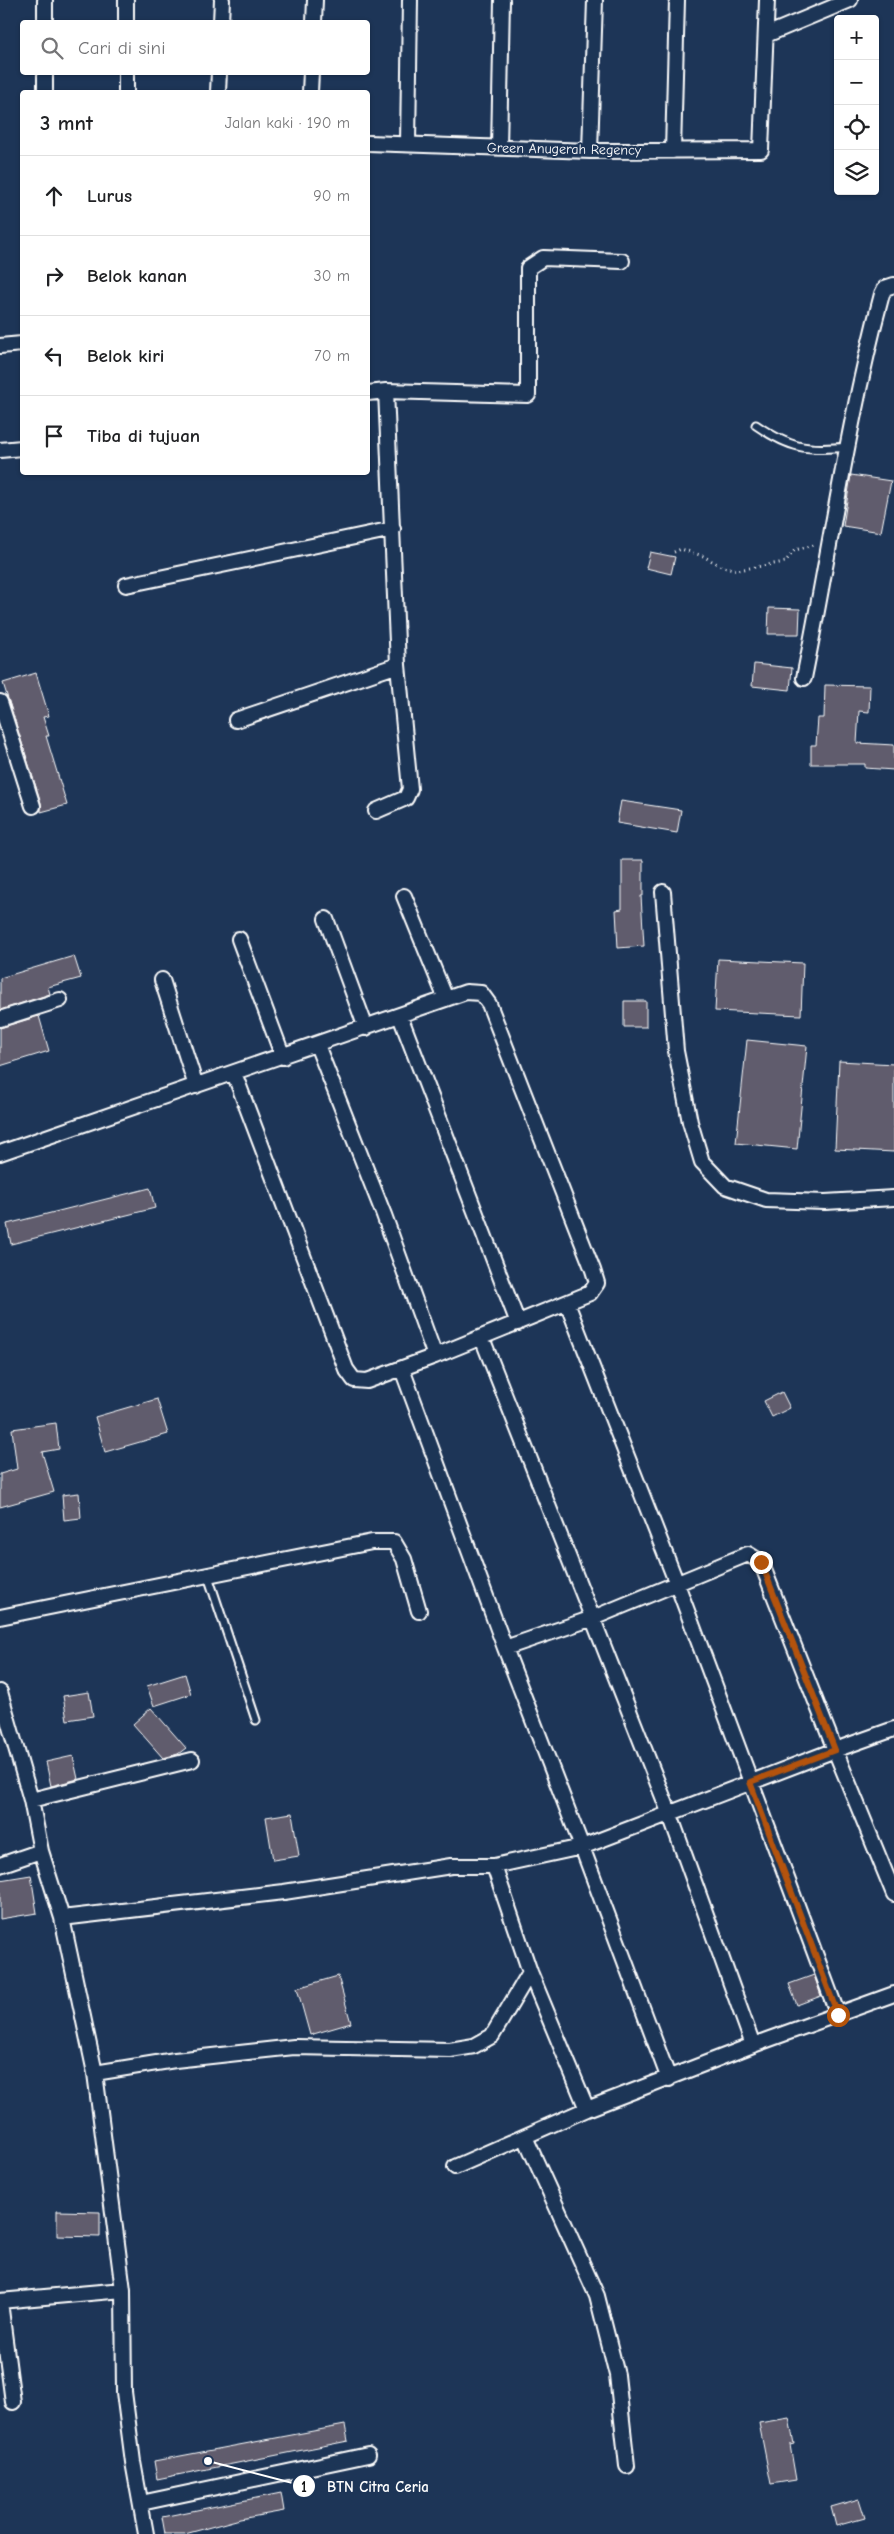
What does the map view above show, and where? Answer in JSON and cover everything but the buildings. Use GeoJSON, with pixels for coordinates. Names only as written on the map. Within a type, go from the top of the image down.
{"type":"FeatureCollection","features":[{"type":"Feature","properties":{"kind":"street"},"geometry":{"type":"LineString","coordinates":[[45,0],[45,20]]}},
{"type":"Feature","properties":{"kind":"street"},"geometry":{"type":"LineString","coordinates":[[126,0],[126,20]]}},
{"type":"Feature","properties":{"kind":"street"},"geometry":{"type":"LineString","coordinates":[[221,20],[222,0]]}},
{"type":"Feature","properties":{"kind":"street"},"geometry":{"type":"LineString","coordinates":[[314,20],[315,0]]}},
{"type":"Feature","properties":{"kind":"street"},"geometry":{"type":"LineString","coordinates":[[408,144],[410,0]]}},
{"type":"Feature","properties":{"kind":"street"},"geometry":{"type":"LineString","coordinates":[[499,148],[502,0]]}},
{"type":"Feature","properties":{"kind":"street"},"geometry":{"type":"LineString","coordinates":[[590,151],[595,0]]}},
{"type":"Feature","properties":{"kind":"street"},"geometry":{"type":"LineString","coordinates":[[673,151],[677,0]]}},
{"type":"Feature","properties":{"kind":"street"},"geometry":{"type":"LineString","coordinates":[[767,0],[766,35],[850,0]]}},
{"type":"Feature","properties":{"kind":"street","name":"Green Anugerah Regency"},"geometry":{"type":"LineString","coordinates":[[370,143],[590,151],[761,150],[766,35]]}},
{"type":"Feature","properties":{"kind":"street"},"geometry":{"type":"LineString","coordinates":[[45,75],[45,90]]}},
{"type":"Feature","properties":{"kind":"street"},"geometry":{"type":"LineString","coordinates":[[126,75],[126,90]]}},
{"type":"Feature","properties":{"kind":"street"},"geometry":{"type":"LineString","coordinates":[[218,90],[219,75]]}},
{"type":"Feature","properties":{"kind":"street"},"geometry":{"type":"LineString","coordinates":[[310,90],[311,75]]}},
{"type":"Feature","properties":{"kind":"street"},"geometry":{"type":"LineString","coordinates":[[370,393],[528,396],[528,268],[543,258],[622,261]]}},
{"type":"Feature","properties":{"kind":"street"},"geometry":{"type":"LineString","coordinates":[[804,678],[832,540],[855,402],[882,294],[885,288],[894,285]]}},
{"type":"Feature","properties":{"kind":"street"},"geometry":{"type":"LineString","coordinates":[[0,346],[20,344]]}},
{"type":"Feature","properties":{"kind":"street"},"geometry":{"type":"LineString","coordinates":[[376,811],[406,798],[410,788],[398,665],[386,392]]}},
{"type":"Feature","properties":{"kind":"street"},"geometry":{"type":"LineString","coordinates":[[0,450],[20,448]]}},
{"type":"Feature","properties":{"kind":"street"},"geometry":{"type":"LineString","coordinates":[[126,584],[393,529]]}},
{"type":"Feature","properties":{"kind":"street"},"geometry":{"type":"LineString","coordinates":[[236,720],[398,665]]}},
{"type":"Feature","properties":{"kind":"street"},"geometry":{"type":"LineString","coordinates":[[0,702],[34,806]]}},
{"type":"Feature","properties":{"kind":"street"},"geometry":{"type":"LineString","coordinates":[[663,892],[676,1051],[690,1122],[702,1162],[725,1186],[766,1200],[826,1202],[894,1198]]}},
{"type":"Feature","properties":{"kind":"street"},"geometry":{"type":"LineString","coordinates":[[404,896],[446,999]]}},
{"type":"Feature","properties":{"kind":"street"},"geometry":{"type":"LineString","coordinates":[[326,920],[366,1028]]}},
{"type":"Feature","properties":{"kind":"street"},"geometry":{"type":"LineString","coordinates":[[239,939],[283,1056]]}},
{"type":"Feature","properties":{"kind":"street"},"geometry":{"type":"LineString","coordinates":[[162,980],[196,1086]]}},
{"type":"Feature","properties":{"kind":"street"},"geometry":{"type":"LineString","coordinates":[[0,1153],[466,992],[481,993],[489,1004],[597,1283],[590,1293],[482,1338],[367,1381],[354,1380],[346,1369],[234,1073]]}},
{"type":"Feature","properties":{"kind":"street"},"geometry":{"type":"LineString","coordinates":[[0,1019],[60,1000]]}},
{"type":"Feature","properties":{"kind":"street"},"geometry":{"type":"LineString","coordinates":[[400,1016],[518,1323]]}},
{"type":"Feature","properties":{"kind":"street"},"geometry":{"type":"LineString","coordinates":[[317,1045],[384,1215],[435,1356]]}},
{"type":"Feature","properties":{"kind":"street"},"geometry":{"type":"LineString","coordinates":[[567,1302],[676,1584],[838,2015]]}},
{"type":"Feature","properties":{"kind":"street"},"geometry":{"type":"LineString","coordinates":[[482,1338],[669,1812],[753,2045]]}},
{"type":"Feature","properties":{"kind":"street"},"geometry":{"type":"LineString","coordinates":[[402,1369],[505,1648],[669,2079]]}},
{"type":"Feature","properties":{"kind":"street"},"geometry":{"type":"LineString","coordinates":[[0,1617],[372,1542],[394,1542],[404,1559],[419,1611]]}},
{"type":"Feature","properties":{"kind":"street"},"geometry":{"type":"LineString","coordinates":[[505,1648],[593,1618],[748,1554],[761,1562],[894,1894]]}},
{"type":"Feature","properties":{"kind":"street"},"geometry":{"type":"LineString","coordinates":[[0,1692],[31,1800],[41,1851],[62,1918],[95,2073],[123,2290],[124,2392],[146,2534]]}},
{"type":"Feature","properties":{"kind":"street"},"geometry":{"type":"LineString","coordinates":[[62,1918],[284,1892],[452,1866],[494,1866],[582,1847],[669,1812],[894,1729]]}},
{"type":"Feature","properties":{"kind":"street"},"geometry":{"type":"LineString","coordinates":[[31,1800],[192,1760]]}},
{"type":"Feature","properties":{"kind":"street"},"geometry":{"type":"LineString","coordinates":[[0,1866],[41,1851]]}},
{"type":"Feature","properties":{"kind":"street"},"geometry":{"type":"LineString","coordinates":[[494,1866],[530,1972],[587,2110]]}},
{"type":"Feature","properties":{"kind":"street"},"geometry":{"type":"LineString","coordinates":[[95,2073],[175,2060],[294,2047],[450,2050],[474,2046],[492,2036],[530,1972]]}},
{"type":"Feature","properties":{"kind":"street"},"geometry":{"type":"LineString","coordinates":[[454,2167],[587,2110],[753,2045],[894,1994]]}},
{"type":"Feature","properties":{"kind":"street"},"geometry":{"type":"LineString","coordinates":[[525,2136],[597,2296],[617,2375],[627,2466]]}},
{"type":"Feature","properties":{"kind":"street"},"geometry":{"type":"LineString","coordinates":[[13,2402],[0,2302],[123,2290]]}},
{"type":"Feature","properties":{"kind":"street"},"geometry":{"type":"LineString","coordinates":[[141,2503],[368,2455]]}},
{"type":"Feature","properties":{"kind":"lane"},"geometry":{"type":"LineString","coordinates":[[756,425],[781,442],[815,450],[849,447]]}},
{"type":"Feature","properties":{"kind":"lane"},"geometry":{"type":"LineString","coordinates":[[208,1576],[256,1720]]}},
{"type":"Feature","properties":{"kind":"path"},"geometry":{"type":"LineString","coordinates":[[674,552],[681,549],[703,556],[721,566],[738,570],[785,562],[795,550],[832,540]]}},
{"type":"Feature","properties":{"kind":"place","name":"BTN Citra Ceria"},"geometry":{"type":"Point","coordinates":[208,2461]}},
{"type":"Feature","properties":{"kind":"route"},"geometry":{"type":"LineString","coordinates":[[761,1562],[835,1750],[750,1782],[838,2015]]}}]}
